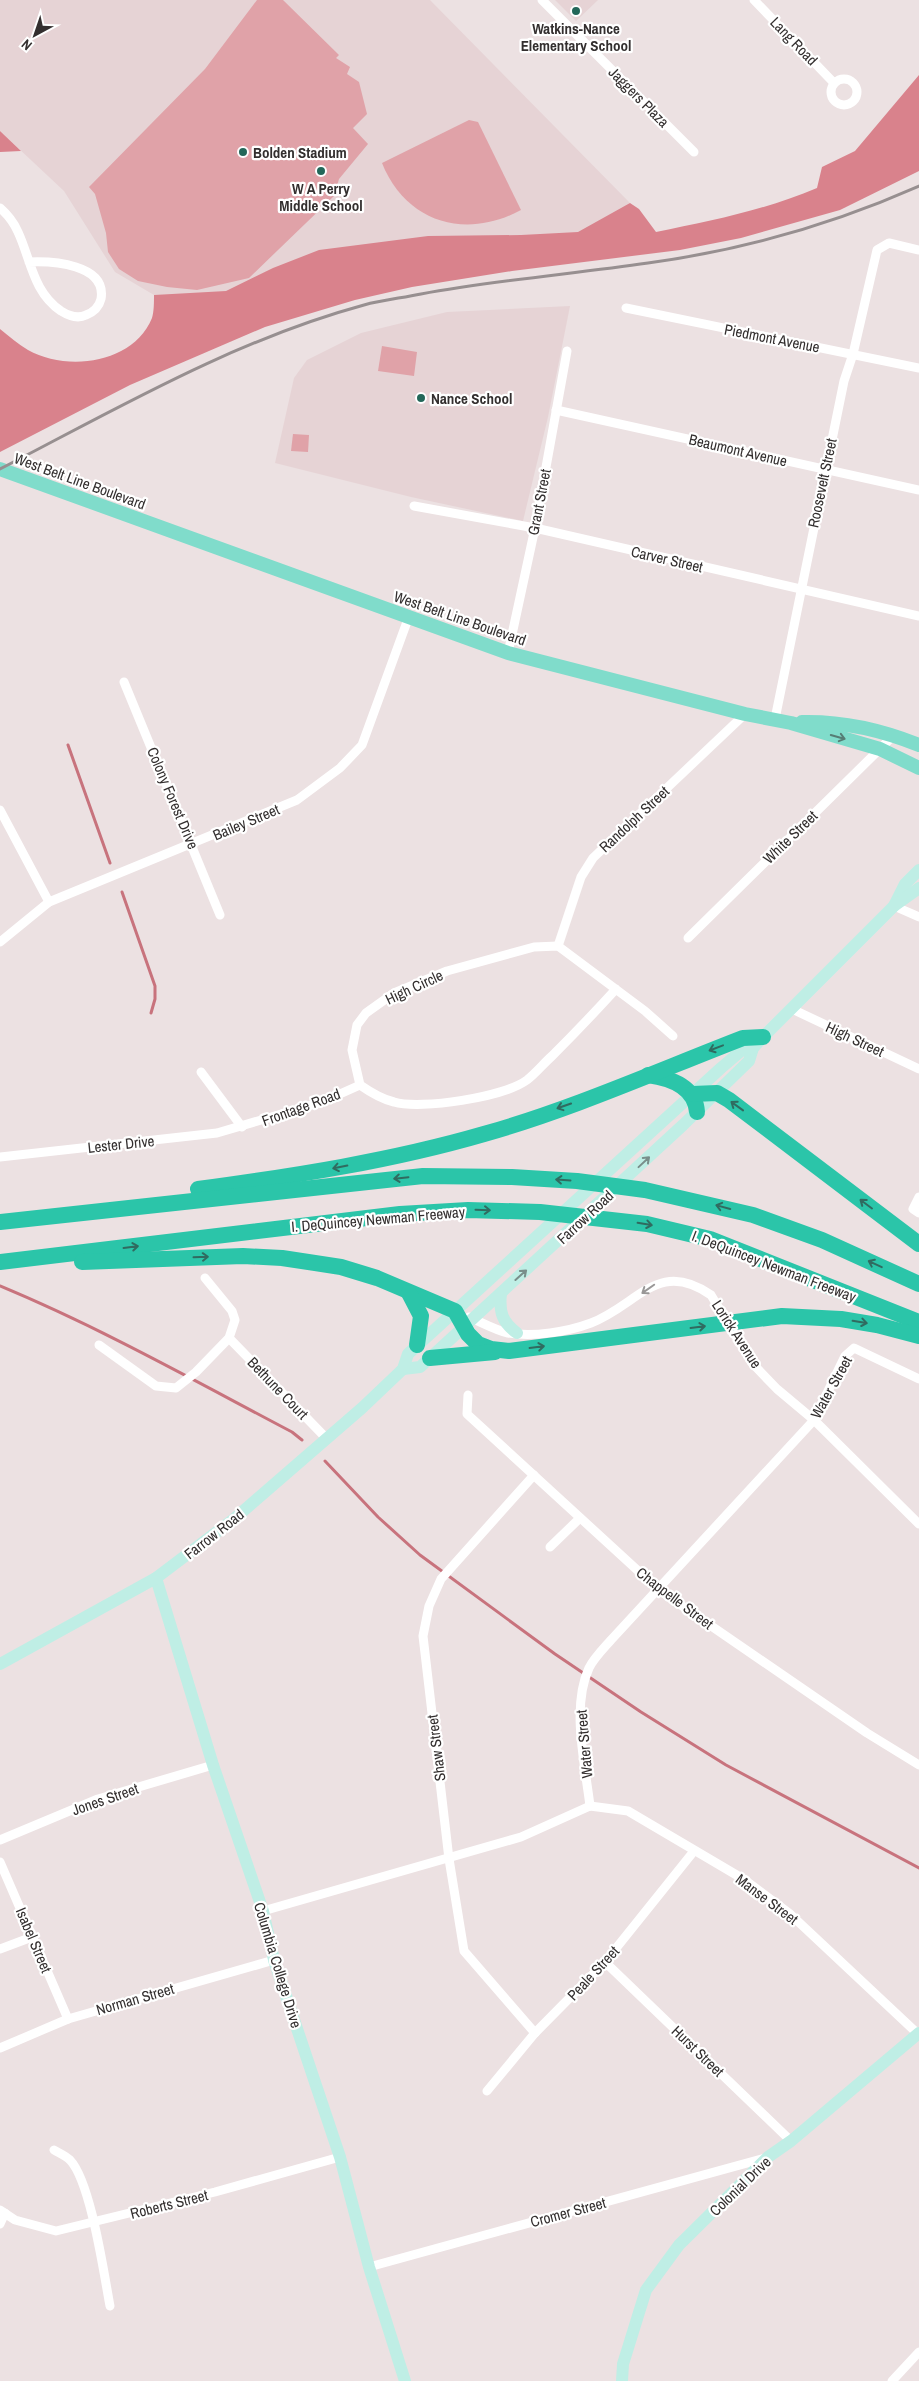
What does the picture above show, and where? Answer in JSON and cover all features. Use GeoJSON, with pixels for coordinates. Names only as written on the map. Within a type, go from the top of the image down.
{"type":"FeatureCollection","features":[{"type":"Feature","properties":{"kind":"highway"},"geometry":{"type":"LineString","coordinates":[[37,1218],[95,1203],[283,1178],[425,1150],[486,1134],[744,1038],[758,1042]]}},
{"type":"Feature","properties":{"kind":"highway"},"geometry":{"type":"LineString","coordinates":[[646,1075],[666,1078],[693,1094],[717,1093],[782,1138],[919,1244]]}},
{"type":"Feature","properties":{"kind":"highway"},"geometry":{"type":"LineString","coordinates":[[693,1094],[697,1112]]}},
{"type":"Feature","properties":{"kind":"highway"},"geometry":{"type":"LineString","coordinates":[[0,1222],[423,1176],[512,1177],[577,1181],[645,1190],[753,1215],[822,1240],[919,1284]]}},
{"type":"Feature","properties":{"kind":"highway","name":"I. DeQuincey Newman Freeway"},"geometry":{"type":"LineString","coordinates":[[6,1261],[400,1214],[468,1210],[540,1212],[647,1224],[710,1239],[919,1322]]}},
{"type":"Feature","properties":{"kind":"highway"},"geometry":{"type":"LineString","coordinates":[[6,1261],[70,1262],[243,1256],[282,1258],[342,1267],[378,1278],[408,1293],[455,1311],[469,1323],[468,1334],[478,1344],[491,1349],[509,1351]]}},
{"type":"Feature","properties":{"kind":"highway"},"geometry":{"type":"LineString","coordinates":[[408,1293],[421,1316],[417,1345]]}},
{"type":"Feature","properties":{"kind":"highway"},"geometry":{"type":"LineString","coordinates":[[430,1358],[509,1351],[782,1316],[833,1319],[877,1325],[919,1336]]}},
{"type":"Feature","properties":{"kind":"main road","name":"West Belt Line Boulevard"},"geometry":{"type":"LineString","coordinates":[[0,469],[508,653],[745,714],[792,723],[880,749],[919,768]]}},
{"type":"Feature","properties":{"kind":"main road"},"geometry":{"type":"LineString","coordinates":[[792,723],[830,721],[893,736],[919,746]]}},
{"type":"Feature","properties":{"kind":"main road","name":"Farrow Road"},"geometry":{"type":"LineString","coordinates":[[894,906],[905,884],[919,870]]}},
{"type":"Feature","properties":{"kind":"main road","name":"Farrow Road"},"geometry":{"type":"LineString","coordinates":[[0,1664],[156,1578],[234,1519],[327,1439],[403,1369],[408,1354],[417,1345],[741,1051],[758,1042],[894,906],[919,888]]}},
{"type":"Feature","properties":{"kind":"main road","name":"Farrow Road"},"geometry":{"type":"LineString","coordinates":[[403,1369],[420,1367],[544,1254],[717,1093],[749,1061],[758,1042]]}},
{"type":"Feature","properties":{"kind":"main road"},"geometry":{"type":"LineString","coordinates":[[501,1293],[502,1320],[517,1333]]}},
{"type":"Feature","properties":{"kind":"main road","name":"Columbia College Drive"},"geometry":{"type":"LineString","coordinates":[[156,1578],[213,1765],[263,1911],[274,1960],[340,2157],[369,2267],[405,2381]]}},
{"type":"Feature","properties":{"kind":"main road","name":"Colonial Drive"},"geometry":{"type":"LineString","coordinates":[[622,2381],[623,2364],[646,2290],[679,2245],[768,2158],[919,2034]]}},
{"type":"Feature","properties":{"kind":"street","name":"Jaggers Plaza"},"geometry":{"type":"LineString","coordinates":[[542,0],[694,152]]}},
{"type":"Feature","properties":{"kind":"street","name":"Lang Road"},"geometry":{"type":"LineString","coordinates":[[754,0],[834,83]]}},
{"type":"Feature","properties":{"kind":"street"},"geometry":{"type":"LineString","coordinates":[[0,208],[15,225],[29,262],[39,288],[60,310],[77,317],[89,314],[98,307],[101,298],[100,287],[86,271],[52,262],[29,262]]}},
{"type":"Feature","properties":{"kind":"street","name":"Roosevelt Street"},"geometry":{"type":"LineString","coordinates":[[775,719],[844,381],[853,354],[877,250],[890,243],[919,250]]}},
{"type":"Feature","properties":{"kind":"street","name":"Piedmont Avenue"},"geometry":{"type":"LineString","coordinates":[[626,308],[919,368]]}},
{"type":"Feature","properties":{"kind":"street","name":"Grant Street"},"geometry":{"type":"LineString","coordinates":[[508,653],[535,528],[567,351]]}},
{"type":"Feature","properties":{"kind":"street","name":"Beaumont Avenue"},"geometry":{"type":"LineString","coordinates":[[556,410],[919,490]]}},
{"type":"Feature","properties":{"kind":"street","name":"Carver Street"},"geometry":{"type":"LineString","coordinates":[[414,506],[535,528],[919,616]]}},
{"type":"Feature","properties":{"kind":"street","name":"Bailey Street"},"geometry":{"type":"LineString","coordinates":[[0,942],[49,902],[297,800],[340,768],[362,745],[408,618]]}},
{"type":"Feature","properties":{"kind":"street","name":"Colony Forest Drive"},"geometry":{"type":"LineString","coordinates":[[124,682],[220,915]]}},
{"type":"Feature","properties":{"kind":"street","name":"Randolph Street"},"geometry":{"type":"LineString","coordinates":[[558,946],[581,878],[593,858],[745,714]]}},
{"type":"Feature","properties":{"kind":"street","name":"White Street"},"geometry":{"type":"LineString","coordinates":[[688,938],[893,736]]}},
{"type":"Feature","properties":{"kind":"street"},"geometry":{"type":"LineString","coordinates":[[0,810],[49,902]]}},
{"type":"Feature","properties":{"kind":"street"},"geometry":{"type":"LineString","coordinates":[[894,906],[919,917]]}},
{"type":"Feature","properties":{"kind":"street"},"geometry":{"type":"LineString","coordinates":[[558,946],[646,1011],[673,1036]]}},
{"type":"Feature","properties":{"kind":"street","name":"High Circle"},"geometry":{"type":"LineString","coordinates":[[360,1085],[352,1050],[357,1026],[366,1013],[394,993],[478,961],[534,947],[558,946]]}},
{"type":"Feature","properties":{"kind":"street"},"geometry":{"type":"LineString","coordinates":[[360,1085],[394,1102],[413,1105],[448,1102],[497,1092],[527,1080],[582,1027],[616,990]]}},
{"type":"Feature","properties":{"kind":"street","name":"High Street"},"geometry":{"type":"LineString","coordinates":[[792,1009],[919,1069]]}},
{"type":"Feature","properties":{"kind":"street"},"geometry":{"type":"LineString","coordinates":[[201,1072],[242,1127]]}},
{"type":"Feature","properties":{"kind":"street","name":"Frontage Road"},"geometry":{"type":"LineString","coordinates":[[242,1127],[322,1102],[360,1085]]}},
{"type":"Feature","properties":{"kind":"street","name":"Lester Drive"},"geometry":{"type":"LineString","coordinates":[[0,1157],[217,1133],[242,1127]]}},
{"type":"Feature","properties":{"kind":"street"},"geometry":{"type":"LineString","coordinates":[[916,1211],[919,1197]]}},
{"type":"Feature","properties":{"kind":"street"},"geometry":{"type":"LineString","coordinates":[[99,1345],[156,1386],[176,1388],[196,1372],[228,1338],[236,1320],[232,1311],[205,1278]]}},
{"type":"Feature","properties":{"kind":"street","name":"Lorick Avenue"},"geometry":{"type":"LineString","coordinates":[[469,1323],[507,1333],[565,1331],[607,1316],[655,1284],[668,1280],[685,1282],[711,1295],[752,1362],[776,1389],[814,1420],[919,1524]]}},
{"type":"Feature","properties":{"kind":"street","name":"Bethune Court"},"geometry":{"type":"LineString","coordinates":[[228,1338],[327,1439]]}},
{"type":"Feature","properties":{"kind":"street","name":"Water Street"},"geometry":{"type":"LineString","coordinates":[[590,1806],[580,1714],[582,1685],[590,1666],[611,1640],[814,1420],[845,1356],[854,1348],[919,1379]]}},
{"type":"Feature","properties":{"kind":"street","name":"Chappelle Street"},"geometry":{"type":"LineString","coordinates":[[468,1395],[467,1414],[659,1590],[867,1733],[919,1765]]}},
{"type":"Feature","properties":{"kind":"street","name":"Shaw Street"},"geometry":{"type":"LineString","coordinates":[[534,1475],[441,1580],[429,1606],[423,1636],[449,1859],[464,1951],[535,2032]]}},
{"type":"Feature","properties":{"kind":"street"},"geometry":{"type":"LineString","coordinates":[[550,1547],[580,1518]]}},
{"type":"Feature","properties":{"kind":"street","name":"Jones Street"},"geometry":{"type":"LineString","coordinates":[[0,1840],[98,1799],[213,1765]]}},
{"type":"Feature","properties":{"kind":"street"},"geometry":{"type":"LineString","coordinates":[[263,1911],[521,1837],[590,1806]]}},
{"type":"Feature","properties":{"kind":"street","name":"Manse Street"},"geometry":{"type":"LineString","coordinates":[[590,1806],[628,1811],[745,1880],[789,1914],[919,2034]]}},
{"type":"Feature","properties":{"kind":"street","name":"Peale Street"},"geometry":{"type":"LineString","coordinates":[[487,2091],[535,2032],[605,1962],[694,1851]]}},
{"type":"Feature","properties":{"kind":"street","name":"Isabel Street"},"geometry":{"type":"LineString","coordinates":[[0,1862],[68,2018]]}},
{"type":"Feature","properties":{"kind":"street"},"geometry":{"type":"LineString","coordinates":[[0,1949],[32,1937]]}},
{"type":"Feature","properties":{"kind":"street","name":"Norman Street"},"geometry":{"type":"LineString","coordinates":[[0,2048],[68,2018],[274,1960]]}},
{"type":"Feature","properties":{"kind":"street","name":"Hurst Street"},"geometry":{"type":"LineString","coordinates":[[605,1962],[791,2141]]}},
{"type":"Feature","properties":{"kind":"street"},"geometry":{"type":"LineString","coordinates":[[54,2150],[71,2160],[84,2188],[94,2223],[110,2306]]}},
{"type":"Feature","properties":{"kind":"street","name":"Roberts Street"},"geometry":{"type":"LineString","coordinates":[[3,2212],[15,2220],[56,2231],[94,2223],[340,2157]]}},
{"type":"Feature","properties":{"kind":"street","name":"Cromer Street"},"geometry":{"type":"LineString","coordinates":[[369,2267],[768,2158]]}},
{"type":"Feature","properties":{"kind":"street"},"geometry":{"type":"LineString","coordinates":[[0,2224],[3,2212]]}},
{"type":"Feature","properties":{"kind":"street"},"geometry":{"type":"LineString","coordinates":[[892,2381],[919,2352]]}},
{"type":"Feature","properties":{"kind":"shaded area","name":"W A Perry Middle School"},"geometry":{"type":"Polygon","coordinates":[[[0,0],[430,0],[630,203],[591,237],[251,295],[154,295],[115,272],[64,191],[0,131],[0,0]]]}},
{"type":"Feature","properties":{"kind":"shaded area","name":"Bolden Stadium"},"geometry":{"type":"Polygon","coordinates":[[[257,0],[283,0],[339,55],[336,58],[350,67],[347,74],[359,82],[367,114],[353,128],[368,144],[339,179],[334,196],[249,278],[197,290],[167,287],[138,281],[119,269],[108,252],[106,233],[95,194],[89,187],[205,69],[257,0]]]}},
{"type":"Feature","properties":{"kind":"shaded area","name":"Watkins-Nance Elementary School"},"geometry":{"type":"Polygon","coordinates":[[[555,0],[598,0],[576,21],[555,0]]]}},
{"type":"Feature","properties":{"kind":"shaded area"},"geometry":{"type":"Polygon","coordinates":[[[919,75],[919,171],[840,210],[741,238],[680,250],[512,271],[412,287],[355,300],[265,327],[130,385],[0,452],[0,329],[24,348],[44,357],[61,361],[79,362],[98,360],[130,346],[143,333],[152,318],[154,295],[226,291],[273,268],[319,250],[428,236],[578,232],[630,203],[639,209],[656,232],[758,209],[817,188],[822,167],[855,151],[919,75]]]}},
{"type":"Feature","properties":{"kind":"shaded area"},"geometry":{"type":"Polygon","coordinates":[[[469,120],[478,122],[521,210],[500,219],[479,224],[459,224],[440,220],[422,212],[406,200],[393,183],[382,163],[469,120]]]}},
{"type":"Feature","properties":{"kind":"shaded area"},"geometry":{"type":"Polygon","coordinates":[[[0,131],[21,151],[0,152],[0,131]]]}},
{"type":"Feature","properties":{"kind":"shaded area","name":"Nance School"},"geometry":{"type":"Polygon","coordinates":[[[570,306],[548,417],[523,521],[411,497],[275,463],[294,378],[307,360],[361,333],[447,312],[570,306]]]}},
{"type":"Feature","properties":{"kind":"shaded area"},"geometry":{"type":"Polygon","coordinates":[[[382,346],[417,352],[414,376],[378,371],[382,346]]]}},
{"type":"Feature","properties":{"kind":"shaded area"},"geometry":{"type":"Polygon","coordinates":[[[293,434],[309,435],[308,452],[291,451],[293,434]]]}},
{"type":"Feature","properties":{"kind":"waterway"},"geometry":{"type":"LineString","coordinates":[[68,745],[110,863]]}},
{"type":"Feature","properties":{"kind":"waterway"},"geometry":{"type":"LineString","coordinates":[[122,892],[155,986],[155,999],[151,1013]]}},
{"type":"Feature","properties":{"kind":"waterway"},"geometry":{"type":"LineString","coordinates":[[0,1286],[75,1319],[148,1356],[292,1432],[302,1440]]}},
{"type":"Feature","properties":{"kind":"waterway"},"geometry":{"type":"LineString","coordinates":[[325,1461],[378,1517],[420,1555],[555,1654],[641,1712],[726,1765],[919,1868]]}},
{"type":"Feature","properties":{"kind":"railway"},"geometry":{"type":"LineString","coordinates":[[0,469],[178,377],[223,356],[316,320],[371,303],[449,289],[684,258],[718,251],[820,224],[853,213],[919,186]]}},
{"type":"Feature","properties":{"kind":"place","name":"Watkins-Nance Elementary School"},"geometry":{"type":"Point","coordinates":[576,11]}},
{"type":"Feature","properties":{"kind":"place","name":"Bolden Stadium"},"geometry":{"type":"Point","coordinates":[243,152]}},
{"type":"Feature","properties":{"kind":"place","name":"W A Perry Middle School"},"geometry":{"type":"Point","coordinates":[321,171]}},
{"type":"Feature","properties":{"kind":"place","name":"Nance School"},"geometry":{"type":"Point","coordinates":[421,398]}}]}
